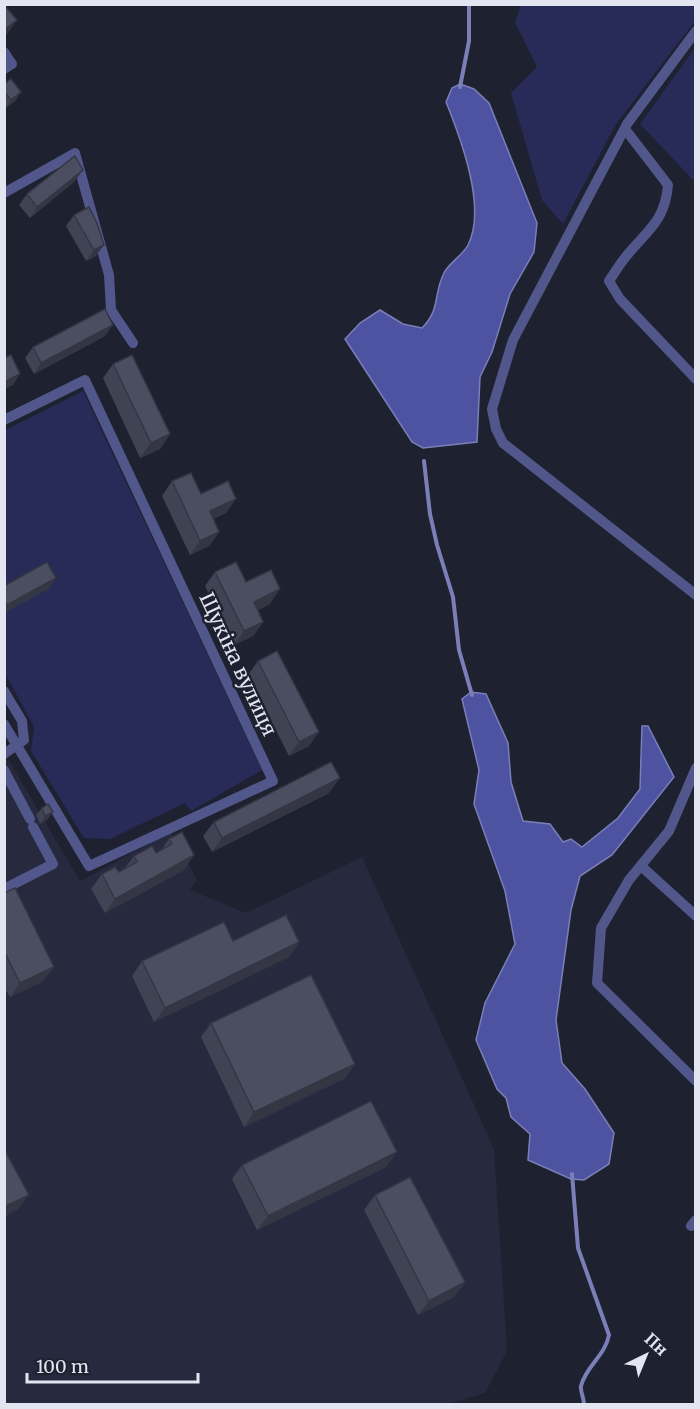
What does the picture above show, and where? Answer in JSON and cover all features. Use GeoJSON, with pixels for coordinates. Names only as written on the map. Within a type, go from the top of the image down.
{"type":"FeatureCollection","features":[{"type":"Feature","properties":{"kind":"street"},"geometry":{"type":"LineString","coordinates":[[696,31],[625,129],[513,340],[492,409],[496,429],[503,443],[696,595]]}},
{"type":"Feature","properties":{"kind":"street"},"geometry":{"type":"LineString","coordinates":[[4,52],[12,64],[4,69]]}},
{"type":"Feature","properties":{"kind":"street"},"geometry":{"type":"LineString","coordinates":[[625,129],[668,185],[667,204],[659,219],[627,255],[609,281],[620,299],[696,379]]}},
{"type":"Feature","properties":{"kind":"street"},"geometry":{"type":"LineString","coordinates":[[4,193],[75,153],[109,274],[111,310],[133,343]]}},
{"type":"Feature","properties":{"kind":"street","name":"Щукіна вулиця"},"geometry":{"type":"LineString","coordinates":[[4,420],[84,380],[273,780],[89,866],[18,746]]}},
{"type":"Feature","properties":{"kind":"street"},"geometry":{"type":"LineString","coordinates":[[4,690],[25,731],[24,740],[4,754]]}},
{"type":"Feature","properties":{"kind":"street"},"geometry":{"type":"LineString","coordinates":[[4,724],[18,746]]}},
{"type":"Feature","properties":{"kind":"street"},"geometry":{"type":"LineString","coordinates":[[696,768],[669,831],[641,866],[601,928],[597,982],[696,1081]]}},
{"type":"Feature","properties":{"kind":"street"},"geometry":{"type":"LineString","coordinates":[[4,770],[52,864],[4,889]]}},
{"type":"Feature","properties":{"kind":"street"},"geometry":{"type":"LineString","coordinates":[[641,866],[696,916]]}},
{"type":"Feature","properties":{"kind":"shaded area"},"geometry":{"type":"Polygon","coordinates":[[[521,5],[695,5],[695,21],[616,124],[563,224],[542,200],[511,93],[537,67],[515,22],[521,5]]]}},
{"type":"Feature","properties":{"kind":"shaded area"},"geometry":{"type":"Polygon","coordinates":[[[695,48],[695,182],[640,124],[695,48]]]}},
{"type":"Feature","properties":{"kind":"shaded area"},"geometry":{"type":"Polygon","coordinates":[[[83,391],[262,770],[191,811],[185,803],[110,839],[84,838],[31,751],[34,727],[5,673],[5,430],[83,391]]]}},
{"type":"Feature","properties":{"kind":"shaded area"},"geometry":{"type":"Polygon","coordinates":[[[4,752],[80,881],[171,832],[197,880],[190,890],[246,913],[362,857],[494,1149],[507,1351],[485,1393],[447,1404],[5,1404],[4,752]]]}},
{"type":"Feature","properties":{"kind":"water"},"geometry":{"type":"Polygon","coordinates":[[[460,84],[474,89],[489,103],[537,223],[534,252],[510,294],[492,352],[480,377],[477,442],[423,448],[412,442],[345,339],[360,323],[380,310],[403,324],[422,328],[432,314],[444,273],[468,245],[475,212],[473,193],[465,154],[446,102],[452,88],[460,84]]]}},
{"type":"Feature","properties":{"kind":"water"},"geometry":{"type":"Polygon","coordinates":[[[471,692],[486,694],[508,743],[511,782],[523,821],[550,824],[563,842],[571,839],[582,847],[618,818],[640,789],[642,726],[648,726],[674,777],[612,855],[580,876],[571,910],[556,1020],[562,1063],[585,1089],[614,1133],[609,1164],[584,1180],[571,1179],[528,1160],[530,1134],[511,1117],[506,1098],[497,1089],[476,1040],[485,1003],[515,944],[505,891],[474,804],[479,770],[462,699],[471,692]]]}},
{"type":"Feature","properties":{"kind":"building"},"geometry":{"type":"Polygon","coordinates":[[[4,5],[17,20],[4,30],[4,5]]]}},
{"type":"Feature","properties":{"kind":"building"},"geometry":{"type":"Polygon","coordinates":[[[11,79],[21,92],[11,100],[4,92],[4,84],[11,79]]]}},
{"type":"Feature","properties":{"kind":"building"},"geometry":{"type":"Polygon","coordinates":[[[75,156],[83,170],[37,207],[27,194],[75,156]]]}},
{"type":"Feature","properties":{"kind":"building"},"geometry":{"type":"Polygon","coordinates":[[[89,207],[104,245],[94,250],[74,215],[89,207]]]}},
{"type":"Feature","properties":{"kind":"building"},"geometry":{"type":"Polygon","coordinates":[[[105,309],[113,325],[41,363],[33,347],[105,309]]]}},
{"type":"Feature","properties":{"kind":"building"},"geometry":{"type":"Polygon","coordinates":[[[11,355],[20,374],[4,382],[4,358],[11,355]]]}},
{"type":"Feature","properties":{"kind":"building"},"geometry":{"type":"Polygon","coordinates":[[[132,355],[170,434],[151,443],[113,364],[132,355]]]}},
{"type":"Feature","properties":{"kind":"building"},"geometry":{"type":"Polygon","coordinates":[[[191,473],[201,494],[228,481],[236,499],[210,511],[219,532],[200,541],[172,481],[191,473]]]}},
{"type":"Feature","properties":{"kind":"building"},"geometry":{"type":"Polygon","coordinates":[[[47,562],[56,578],[7,605],[4,599],[4,586],[47,562]]]}},
{"type":"Feature","properties":{"kind":"building"},"geometry":{"type":"Polygon","coordinates":[[[236,562],[246,582],[271,570],[280,589],[254,602],[263,622],[244,631],[215,572],[236,562]]]}},
{"type":"Feature","properties":{"kind":"building"},"geometry":{"type":"Polygon","coordinates":[[[277,651],[319,732],[299,742],[258,661],[277,651]]]}},
{"type":"Feature","properties":{"kind":"building"},"geometry":{"type":"Polygon","coordinates":[[[331,762],[340,778],[222,838],[214,822],[331,762]]]}},
{"type":"Feature","properties":{"kind":"building"},"geometry":{"type":"Polygon","coordinates":[[[48,804],[53,812],[45,816],[42,808],[48,804]]]}},
{"type":"Feature","properties":{"kind":"building"},"geometry":{"type":"Polygon","coordinates":[[[182,832],[194,855],[115,899],[102,874],[115,867],[119,872],[137,862],[134,856],[152,846],[156,853],[172,844],[169,839],[182,832]]]}},
{"type":"Feature","properties":{"kind":"building"},"geometry":{"type":"Polygon","coordinates":[[[15,888],[54,967],[20,983],[4,951],[4,893],[15,888]]]}},
{"type":"Feature","properties":{"kind":"building"},"geometry":{"type":"Polygon","coordinates":[[[286,915],[299,942],[165,1008],[142,961],[224,922],[233,941],[286,915]]]}},
{"type":"Feature","properties":{"kind":"building"},"geometry":{"type":"Polygon","coordinates":[[[311,975],[355,1064],[254,1112],[211,1023],[311,975]]]}},
{"type":"Feature","properties":{"kind":"building"},"geometry":{"type":"Polygon","coordinates":[[[371,1101],[397,1152],[268,1216],[242,1165],[371,1101]]]}},
{"type":"Feature","properties":{"kind":"building"},"geometry":{"type":"Polygon","coordinates":[[[4,1149],[29,1195],[4,1207],[4,1149]]]}},
{"type":"Feature","properties":{"kind":"building"},"geometry":{"type":"Polygon","coordinates":[[[410,1177],[465,1282],[429,1301],[375,1195],[410,1177]]]}},
{"type":"Feature","properties":{"kind":"waterway"},"geometry":{"type":"LineString","coordinates":[[460,87],[469,41],[469,4]]}},
{"type":"Feature","properties":{"kind":"waterway"},"geometry":{"type":"LineString","coordinates":[[424,461],[430,514],[453,597],[459,650],[472,695]]}},
{"type":"Feature","properties":{"kind":"waterway"},"geometry":{"type":"LineString","coordinates":[[572,1174],[578,1248],[609,1335],[604,1349],[583,1379],[581,1388],[584,1404]]}}]}
